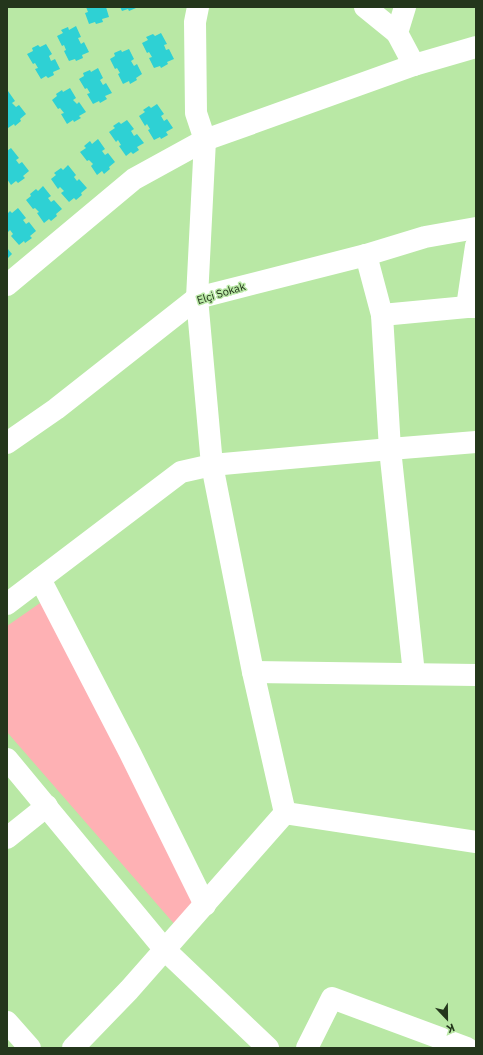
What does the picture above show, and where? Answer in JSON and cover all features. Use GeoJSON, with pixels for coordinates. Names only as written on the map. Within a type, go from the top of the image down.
{"type":"FeatureCollection","features":[{"type":"Feature","properties":{"kind":"street"},"geometry":{"type":"LineString","coordinates":[[198,7],[195,22],[196,113],[205,140],[197,298],[212,465],[253,672],[285,813]]}},
{"type":"Feature","properties":{"kind":"street"},"geometry":{"type":"LineString","coordinates":[[366,7],[397,33],[414,65]]}},
{"type":"Feature","properties":{"kind":"street"},"geometry":{"type":"LineString","coordinates":[[397,33],[406,7]]}},
{"type":"Feature","properties":{"kind":"street"},"geometry":{"type":"LineString","coordinates":[[7,285],[134,179],[205,140],[414,65],[476,47]]}},
{"type":"Feature","properties":{"kind":"street","name":"Elçi Sokak"},"geometry":{"type":"LineString","coordinates":[[7,443],[56,409],[197,298],[366,255],[425,237],[476,228]]}},
{"type":"Feature","properties":{"kind":"street"},"geometry":{"type":"LineString","coordinates":[[382,315],[472,307],[476,246]]}},
{"type":"Feature","properties":{"kind":"street"},"geometry":{"type":"LineString","coordinates":[[366,255],[382,315],[390,448],[414,674]]}},
{"type":"Feature","properties":{"kind":"street"},"geometry":{"type":"LineString","coordinates":[[7,604],[181,472],[212,465],[390,448],[476,442]]}},
{"type":"Feature","properties":{"kind":"street"},"geometry":{"type":"LineString","coordinates":[[40,579],[205,904]]}},
{"type":"Feature","properties":{"kind":"street"},"geometry":{"type":"LineString","coordinates":[[253,672],[476,675]]}},
{"type":"Feature","properties":{"kind":"street"},"geometry":{"type":"LineString","coordinates":[[7,759],[164,950],[268,1048]]}},
{"type":"Feature","properties":{"kind":"street"},"geometry":{"type":"LineString","coordinates":[[7,838],[47,806]]}},
{"type":"Feature","properties":{"kind":"street"},"geometry":{"type":"LineString","coordinates":[[73,1048],[129,990],[285,813]]}},
{"type":"Feature","properties":{"kind":"street"},"geometry":{"type":"LineString","coordinates":[[285,813],[476,842]]}},
{"type":"Feature","properties":{"kind":"street"},"geometry":{"type":"LineString","coordinates":[[307,1048],[332,998],[467,1048]]}},
{"type":"Feature","properties":{"kind":"street"},"geometry":{"type":"LineString","coordinates":[[7,1022],[30,1048]]}},
{"type":"Feature","properties":{"kind":"street"},"geometry":{"type":"LineString","coordinates":[[472,1048],[476,1037]]}},
{"type":"Feature","properties":{"kind":"shaded area"},"geometry":{"type":"Polygon","coordinates":[[[43,601],[198,903],[176,926],[7,732],[7,626],[43,601]]]}},
{"type":"Feature","properties":{"kind":"building"},"geometry":{"type":"Polygon","coordinates":[[[86,7],[106,7],[109,17],[102,19],[103,22],[89,24],[85,13],[88,12],[86,7]]]}},
{"type":"Feature","properties":{"kind":"building"},"geometry":{"type":"Polygon","coordinates":[[[120,7],[136,8],[129,11],[128,9],[122,11],[120,7]]]}},
{"type":"Feature","properties":{"kind":"building"},"geometry":{"type":"Polygon","coordinates":[[[76,26],[81,37],[78,38],[81,44],[84,42],[89,52],[82,55],[83,58],[76,61],[75,59],[69,61],[64,51],[66,50],[64,45],[62,46],[57,36],[63,33],[61,30],[68,27],[69,30],[76,26]]]}},
{"type":"Feature","properties":{"kind":"building"},"geometry":{"type":"Polygon","coordinates":[[[161,33],[167,44],[164,45],[166,50],[169,49],[174,59],[167,62],[168,64],[161,68],[160,66],[154,68],[149,58],[152,57],[149,52],[147,53],[142,43],[148,40],[146,37],[153,34],[155,36],[161,33]]]}},
{"type":"Feature","properties":{"kind":"building"},"geometry":{"type":"Polygon","coordinates":[[[46,44],[52,54],[49,56],[51,61],[55,59],[60,69],[53,72],[54,75],[48,78],[46,76],[41,79],[35,69],[38,68],[35,63],[33,64],[27,54],[33,51],[32,48],[38,45],[40,47],[46,44]]]}},
{"type":"Feature","properties":{"kind":"building"},"geometry":{"type":"Polygon","coordinates":[[[129,49],[134,59],[131,61],[134,66],[137,64],[142,74],[136,78],[137,80],[130,84],[129,81],[123,84],[118,74],[120,73],[117,68],[115,69],[110,59],[115,56],[114,53],[129,49]]]}},
{"type":"Feature","properties":{"kind":"building"},"geometry":{"type":"Polygon","coordinates":[[[98,68],[103,78],[100,80],[103,85],[106,83],[112,93],[105,96],[107,99],[100,103],[99,101],[93,104],[87,94],[90,93],[87,88],[85,89],[79,79],[84,76],[83,73],[90,70],[91,72],[98,68]]]}},
{"type":"Feature","properties":{"kind":"building"},"geometry":{"type":"Polygon","coordinates":[[[70,88],[76,98],[73,100],[77,104],[79,102],[86,112],[79,116],[81,118],[74,122],[73,120],[67,124],[61,114],[64,113],[60,108],[58,109],[52,100],[57,96],[56,94],[62,90],[63,92],[70,88]]]}},
{"type":"Feature","properties":{"kind":"building"},"geometry":{"type":"Polygon","coordinates":[[[8,91],[15,101],[12,103],[16,107],[19,105],[26,114],[15,126],[14,124],[8,128],[7,126],[8,91]]]}},
{"type":"Feature","properties":{"kind":"building"},"geometry":{"type":"Polygon","coordinates":[[[157,104],[164,114],[161,116],[164,121],[167,119],[173,128],[166,132],[168,135],[161,139],[160,137],[154,140],[148,130],[150,129],[147,124],[145,126],[139,116],[145,112],[143,110],[149,106],[151,108],[157,104]]]}},
{"type":"Feature","properties":{"kind":"building"},"geometry":{"type":"Polygon","coordinates":[[[127,120],[134,129],[131,131],[134,136],[137,134],[144,143],[137,147],[139,150],[133,154],[131,152],[126,156],[119,146],[121,145],[118,140],[116,142],[109,132],[115,128],[113,126],[119,122],[121,124],[127,120]]]}},
{"type":"Feature","properties":{"kind":"building"},"geometry":{"type":"Polygon","coordinates":[[[98,139],[105,149],[102,151],[105,155],[108,153],[115,162],[104,174],[102,171],[97,175],[91,166],[93,164],[89,160],[87,161],[80,152],[86,148],[84,146],[90,141],[92,144],[98,139]]]}},
{"type":"Feature","properties":{"kind":"building"},"geometry":{"type":"Polygon","coordinates":[[[11,148],[19,158],[16,160],[19,164],[22,162],[29,171],[23,176],[25,178],[18,183],[16,181],[11,185],[7,179],[7,151],[11,148]]]}},
{"type":"Feature","properties":{"kind":"building"},"geometry":{"type":"Polygon","coordinates":[[[68,165],[76,175],[74,177],[77,181],[79,179],[87,188],[76,200],[74,198],[69,202],[61,193],[64,191],[60,187],[58,189],[51,179],[56,175],[54,173],[61,168],[63,170],[68,165]]]}},
{"type":"Feature","properties":{"kind":"building"},"geometry":{"type":"Polygon","coordinates":[[[43,186],[51,196],[48,198],[51,202],[54,200],[62,209],[51,221],[49,219],[44,223],[37,213],[39,212],[35,208],[33,209],[26,200],[36,189],[38,191],[43,186]]]}},
{"type":"Feature","properties":{"kind":"building"},"geometry":{"type":"Polygon","coordinates":[[[18,208],[26,218],[23,220],[26,224],[29,222],[36,231],[30,236],[32,238],[19,245],[11,236],[13,234],[10,230],[8,232],[7,230],[7,214],[10,211],[12,213],[18,208]]]}},
{"type":"Feature","properties":{"kind":"building"},"geometry":{"type":"Polygon","coordinates":[[[7,248],[12,254],[7,259],[7,248]]]}}]}
